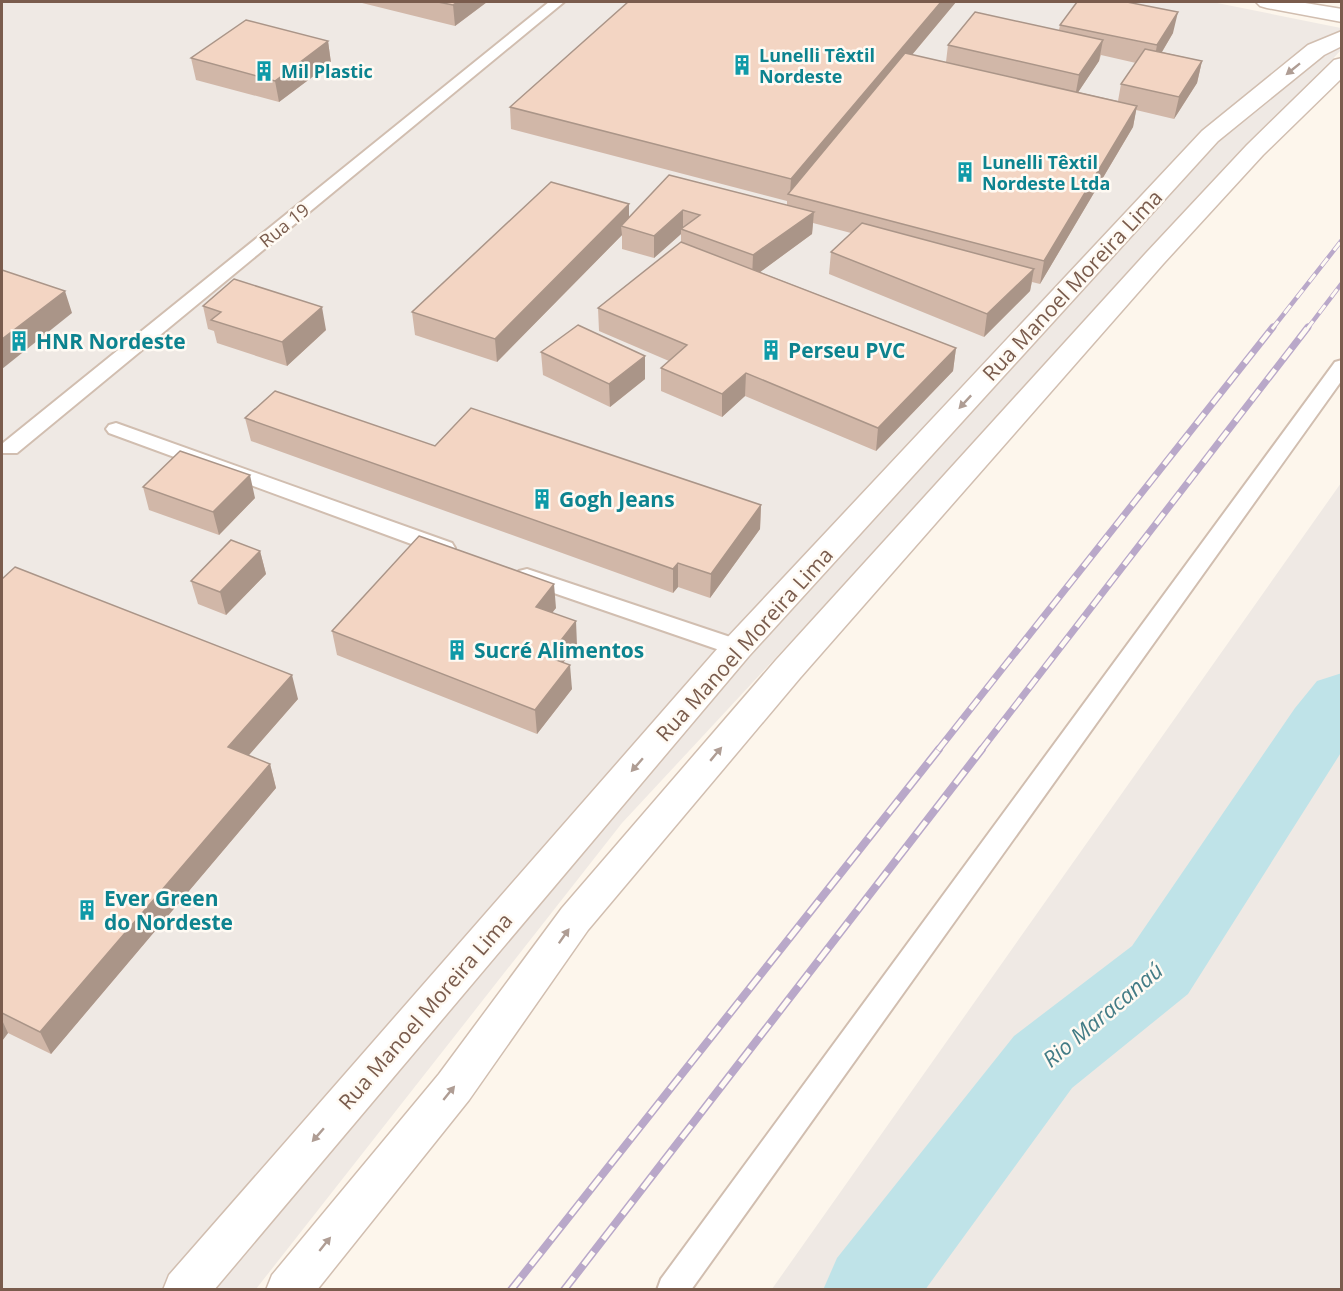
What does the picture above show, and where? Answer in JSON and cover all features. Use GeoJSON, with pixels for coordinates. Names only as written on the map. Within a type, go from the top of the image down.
{"type":"FeatureCollection","features":[{"type":"Feature","properties":{"kind":"street"},"geometry":{"type":"LineString","coordinates":[[1267,2],[1341,16]]}},
{"type":"Feature","properties":{"kind":"street","name":"Rua Manoel Moreira Lima"},"geometry":{"type":"LineString","coordinates":[[185,1290],[737,648],[1210,136],[1316,50],[1341,37]]}},
{"type":"Feature","properties":{"kind":"street","name":"Rua Manoel Moreira Lima"},"geometry":{"type":"LineString","coordinates":[[288,1290],[454,1087],[575,919],[796,660],[1255,150],[1341,65]]}},
{"type":"Feature","properties":{"kind":"street"},"geometry":{"type":"LineString","coordinates":[[1210,136],[1255,150]]}},
{"type":"Feature","properties":{"kind":"lane","name":"Rua 19"},"geometry":{"type":"LineString","coordinates":[[10,448],[557,2]]}},
{"type":"Feature","properties":{"kind":"lane"},"geometry":{"type":"LineString","coordinates":[[672,1290],[1341,366]]}},
{"type":"Feature","properties":{"kind":"lane"},"geometry":{"type":"LineString","coordinates":[[116,429],[469,556]]}},
{"type":"Feature","properties":{"kind":"lane"},"geometry":{"type":"LineString","coordinates":[[502,568],[737,648]]}},
{"type":"Feature","properties":{"kind":"shaded area"},"geometry":{"type":"Polygon","coordinates":[[[2,2],[1212,2],[1341,28],[1341,50],[622,823],[256,1289],[2,1290],[2,2]]]}},
{"type":"Feature","properties":{"kind":"shaded area"},"geometry":{"type":"Polygon","coordinates":[[[1341,483],[1341,1289],[772,1289],[1341,483]]]}},
{"type":"Feature","properties":{"kind":"building"},"geometry":{"type":"Polygon","coordinates":[[[438,2],[458,2],[453,5],[438,2]]]}},
{"type":"Feature","properties":{"kind":"building","name":"Lunelli Têxtil Nordeste"},"geometry":{"type":"Polygon","coordinates":[[[628,2],[941,2],[791,179],[510,107],[628,2]]]}},
{"type":"Feature","properties":{"kind":"building"},"geometry":{"type":"Polygon","coordinates":[[[1077,2],[1127,2],[1178,12],[1157,45],[1060,25],[1077,2]]]}},
{"type":"Feature","properties":{"kind":"building"},"geometry":{"type":"Polygon","coordinates":[[[975,12],[1103,40],[1079,75],[948,45],[975,12]]]}},
{"type":"Feature","properties":{"kind":"building"},"geometry":{"type":"Polygon","coordinates":[[[246,20],[328,41],[275,81],[191,58],[246,20]]]}},
{"type":"Feature","properties":{"kind":"building"},"geometry":{"type":"Polygon","coordinates":[[[1145,49],[1202,61],[1179,97],[1121,84],[1145,49]]]}},
{"type":"Feature","properties":{"kind":"building","name":"Lunelli Têxtil Nordeste Ltda"},"geometry":{"type":"Polygon","coordinates":[[[905,53],[1137,106],[1044,261],[788,194],[905,53]]]}},
{"type":"Feature","properties":{"kind":"building"},"geometry":{"type":"Polygon","coordinates":[[[669,175],[814,212],[753,255],[681,229],[700,215],[683,210],[654,236],[621,226],[669,175]]]}},
{"type":"Feature","properties":{"kind":"building"},"geometry":{"type":"Polygon","coordinates":[[[551,182],[629,204],[495,339],[412,312],[551,182]]]}},
{"type":"Feature","properties":{"kind":"building"},"geometry":{"type":"Polygon","coordinates":[[[862,223],[1034,269],[987,314],[831,252],[862,223]]]}},
{"type":"Feature","properties":{"kind":"building","name":"Perseu PVC"},"geometry":{"type":"Polygon","coordinates":[[[681,242],[956,348],[878,428],[746,373],[722,394],[661,368],[687,345],[598,308],[681,242]]]}},
{"type":"Feature","properties":{"kind":"building"},"geometry":{"type":"Polygon","coordinates":[[[2,270],[65,291],[2,339],[2,270]]]}},
{"type":"Feature","properties":{"kind":"building"},"geometry":{"type":"Polygon","coordinates":[[[234,279],[322,307],[282,342],[211,320],[221,312],[203,306],[234,279]]]}},
{"type":"Feature","properties":{"kind":"building"},"geometry":{"type":"Polygon","coordinates":[[[578,325],[645,356],[609,384],[541,352],[578,325]]]}},
{"type":"Feature","properties":{"kind":"building","name":"Gogh Jeans"},"geometry":{"type":"Polygon","coordinates":[[[275,391],[435,446],[471,408],[761,505],[711,574],[678,563],[673,569],[245,418],[275,391]]]}},
{"type":"Feature","properties":{"kind":"building"},"geometry":{"type":"Polygon","coordinates":[[[180,451],[250,475],[213,512],[143,487],[180,451]]]}},
{"type":"Feature","properties":{"kind":"building","name":"Sucré Alimentos"},"geometry":{"type":"Polygon","coordinates":[[[419,536],[554,584],[536,607],[576,621],[548,657],[570,665],[535,710],[332,631],[419,536]]]}},
{"type":"Feature","properties":{"kind":"building"},"geometry":{"type":"Polygon","coordinates":[[[231,540],[260,551],[220,592],[191,581],[231,540]]]}},
{"type":"Feature","properties":{"kind":"building","name":"Ever Green do Nordeste"},"geometry":{"type":"Polygon","coordinates":[[[15,567],[292,675],[228,747],[270,764],[40,1032],[2,1013],[2,579],[15,567]]]}},
{"type":"Feature","properties":{"kind":"waterway","name":"Rio Maracanaú"},"geometry":{"type":"LineString","coordinates":[[869,1290],[1043,1062],[1160,970],[1320,727],[1342,699]]}},
{"type":"Feature","properties":{"kind":"railway"},"geometry":{"type":"LineString","coordinates":[[1272,329],[1342,240]]}},
{"type":"Feature","properties":{"kind":"railway"},"geometry":{"type":"LineString","coordinates":[[1307,329],[1342,283]]}},
{"type":"Feature","properties":{"kind":"railway"},"geometry":{"type":"LineString","coordinates":[[938,750],[1273,327]]}},
{"type":"Feature","properties":{"kind":"railway"},"geometry":{"type":"LineString","coordinates":[[981,750],[1308,327]]}},
{"type":"Feature","properties":{"kind":"railway"},"geometry":{"type":"LineString","coordinates":[[511,1290],[939,749]]}},
{"type":"Feature","properties":{"kind":"railway"},"geometry":{"type":"LineString","coordinates":[[564,1290],[982,749]]}},
{"type":"Feature","properties":{"kind":"place","name":"Lunelli Têxtil Nordeste"},"geometry":{"type":"Point","coordinates":[742,65]}},
{"type":"Feature","properties":{"kind":"place","name":"Mil Plastic"},"geometry":{"type":"Point","coordinates":[264,71]}},
{"type":"Feature","properties":{"kind":"place","name":"Lunelli Têxtil Nordeste Ltda"},"geometry":{"type":"Point","coordinates":[965,172]}},
{"type":"Feature","properties":{"kind":"place","name":"HNR Nordeste"},"geometry":{"type":"Point","coordinates":[19,341]}},
{"type":"Feature","properties":{"kind":"place","name":"Perseu PVC"},"geometry":{"type":"Point","coordinates":[771,350]}},
{"type":"Feature","properties":{"kind":"place","name":"Gogh Jeans"},"geometry":{"type":"Point","coordinates":[542,499]}},
{"type":"Feature","properties":{"kind":"place","name":"Sucré Alimentos"},"geometry":{"type":"Point","coordinates":[457,650]}},
{"type":"Feature","properties":{"kind":"place","name":"Ever Green do Nordeste"},"geometry":{"type":"Point","coordinates":[87,910]}}]}
